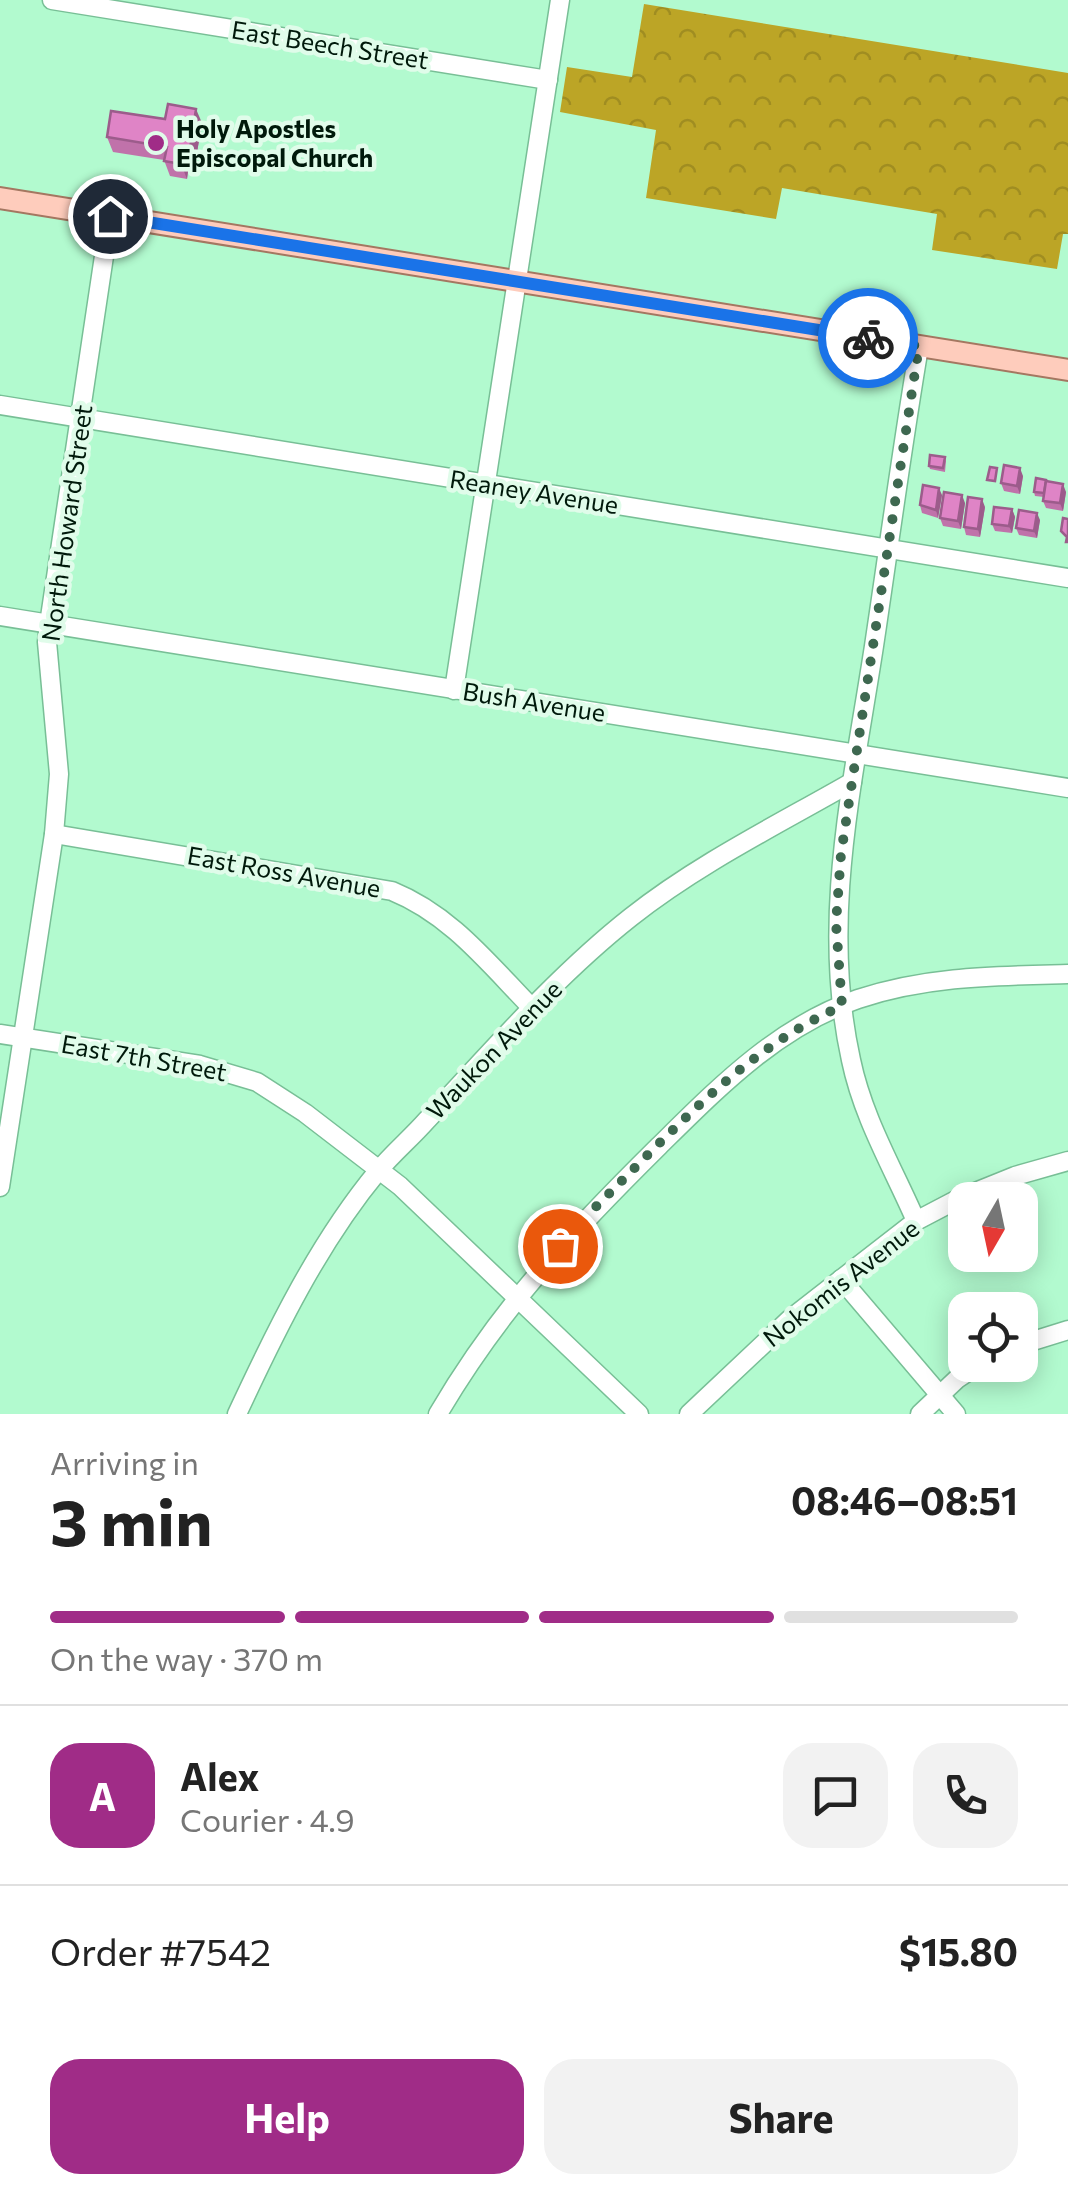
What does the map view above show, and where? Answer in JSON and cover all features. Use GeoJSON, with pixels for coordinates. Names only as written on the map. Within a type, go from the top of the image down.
{"type":"FeatureCollection","features":[{"type":"Feature","properties":{"kind":"main road"},"geometry":{"type":"LineString","coordinates":[[0,198],[1068,370]]}},
{"type":"Feature","properties":{"kind":"street","name":"East Beech Street"},"geometry":{"type":"LineString","coordinates":[[52,0],[548,80]]}},
{"type":"Feature","properties":{"kind":"street"},"geometry":{"type":"LineString","coordinates":[[454,690],[560,0]]}},
{"type":"Feature","properties":{"kind":"street","name":"North Howard Street"},"geometry":{"type":"LineString","coordinates":[[0,1187],[54,834],[59,774],[48,624],[110,216]]}},
{"type":"Feature","properties":{"kind":"street"},"geometry":{"type":"LineString","coordinates":[[916,1221],[863,1103],[851,1061],[842,1006],[836,923],[840,861],[919,346]]}},
{"type":"Feature","properties":{"kind":"street","name":"Reaney Avenue"},"geometry":{"type":"LineString","coordinates":[[0,406],[1068,578]]}},
{"type":"Feature","properties":{"kind":"street","name":"Bush Avenue"},"geometry":{"type":"LineString","coordinates":[[0,616],[1068,788]]}},
{"type":"Feature","properties":{"kind":"street","name":"Waukon Avenue"},"geometry":{"type":"LineString","coordinates":[[237,1414],[297,1294],[333,1234],[379,1170],[532,1008],[589,952],[664,893],[852,782]]}},
{"type":"Feature","properties":{"kind":"street","name":"East Ross Avenue"},"geometry":{"type":"LineString","coordinates":[[54,834],[392,891],[415,900],[452,925],[532,1008]]}},
{"type":"Feature","properties":{"kind":"street"},"geometry":{"type":"LineString","coordinates":[[438,1414],[517,1295],[580,1222],[739,1068],[802,1025],[900,986],[938,979],[1068,974]]}},
{"type":"Feature","properties":{"kind":"street","name":"East 7th Street"},"geometry":{"type":"LineString","coordinates":[[0,1034],[231,1072],[258,1082],[379,1170],[640,1414]]}},
{"type":"Feature","properties":{"kind":"street","name":"Nokomis Avenue"},"geometry":{"type":"LineString","coordinates":[[688,1414],[790,1320],[916,1221],[1015,1176],[1068,1161]]}},
{"type":"Feature","properties":{"kind":"street"},"geometry":{"type":"LineString","coordinates":[[841,1279],[956,1414]]}},
{"type":"Feature","properties":{"kind":"street"},"geometry":{"type":"LineString","coordinates":[[1038,1339],[1068,1330]]}},
{"type":"Feature","properties":{"kind":"street"},"geometry":{"type":"LineString","coordinates":[[920,1414],[956,1382]]}},
{"type":"Feature","properties":{"kind":"green space"},"geometry":{"type":"Polygon","coordinates":[[[644,4],[1068,73],[1068,234],[1063,234],[1057,269],[932,250],[937,214],[782,188],[776,219],[646,198],[656,130],[560,112],[567,67],[632,77],[644,4]]]}},
{"type":"Feature","properties":{"kind":"building"},"geometry":{"type":"Polygon","coordinates":[[[168,104],[196,109],[190,149],[184,148],[181,164],[164,161],[167,147],[107,137],[111,111],[165,119],[168,104]]]}},
{"type":"Feature","properties":{"kind":"building"},"geometry":{"type":"Polygon","coordinates":[[[930,455],[945,457],[943,468],[929,466],[930,455]]]}},
{"type":"Feature","properties":{"kind":"building"},"geometry":{"type":"Polygon","coordinates":[[[1004,465],[1020,468],[1017,486],[1001,483],[1004,465]]]}},
{"type":"Feature","properties":{"kind":"building"},"geometry":{"type":"Polygon","coordinates":[[[990,467],[997,468],[995,481],[987,480],[990,467]]]}},
{"type":"Feature","properties":{"kind":"building"},"geometry":{"type":"Polygon","coordinates":[[[1036,478],[1046,480],[1044,493],[1034,492],[1036,478]]]}},
{"type":"Feature","properties":{"kind":"building"},"geometry":{"type":"Polygon","coordinates":[[[1046,481],[1063,484],[1060,503],[1043,501],[1046,481]]]}},
{"type":"Feature","properties":{"kind":"building"},"geometry":{"type":"Polygon","coordinates":[[[923,485],[939,488],[936,510],[920,505],[923,485]]]}},
{"type":"Feature","properties":{"kind":"building"},"geometry":{"type":"Polygon","coordinates":[[[944,492],[962,495],[958,521],[940,518],[944,492]]]}},
{"type":"Feature","properties":{"kind":"building"},"geometry":{"type":"Polygon","coordinates":[[[968,497],[982,499],[978,529],[964,527],[968,497]]]}},
{"type":"Feature","properties":{"kind":"building"},"geometry":{"type":"Polygon","coordinates":[[[994,507],[1012,509],[1009,526],[992,524],[994,507]]]}},
{"type":"Feature","properties":{"kind":"building"},"geometry":{"type":"Polygon","coordinates":[[[1019,510],[1037,513],[1034,531],[1016,528],[1019,510]]]}},
{"type":"Feature","properties":{"kind":"building"},"geometry":{"type":"Polygon","coordinates":[[[1063,518],[1068,519],[1068,542],[1061,531],[1063,518]]]}},
{"type":"Feature","properties":{"kind":"way so far"},"geometry":{"type":"LineString","coordinates":[[560,1246],[739,1068],[802,1025],[842,1006],[836,923],[841,854],[919,346],[868,338]]}},
{"type":"Feature","properties":{"kind":"place","name":"Holy Apostles Episcopal Church"},"geometry":{"type":"Point","coordinates":[156,143]}},
{"type":"Feature","properties":{"kind":"route"},"geometry":{"type":"LineString","coordinates":[[110,216],[868,338]]}}]}
